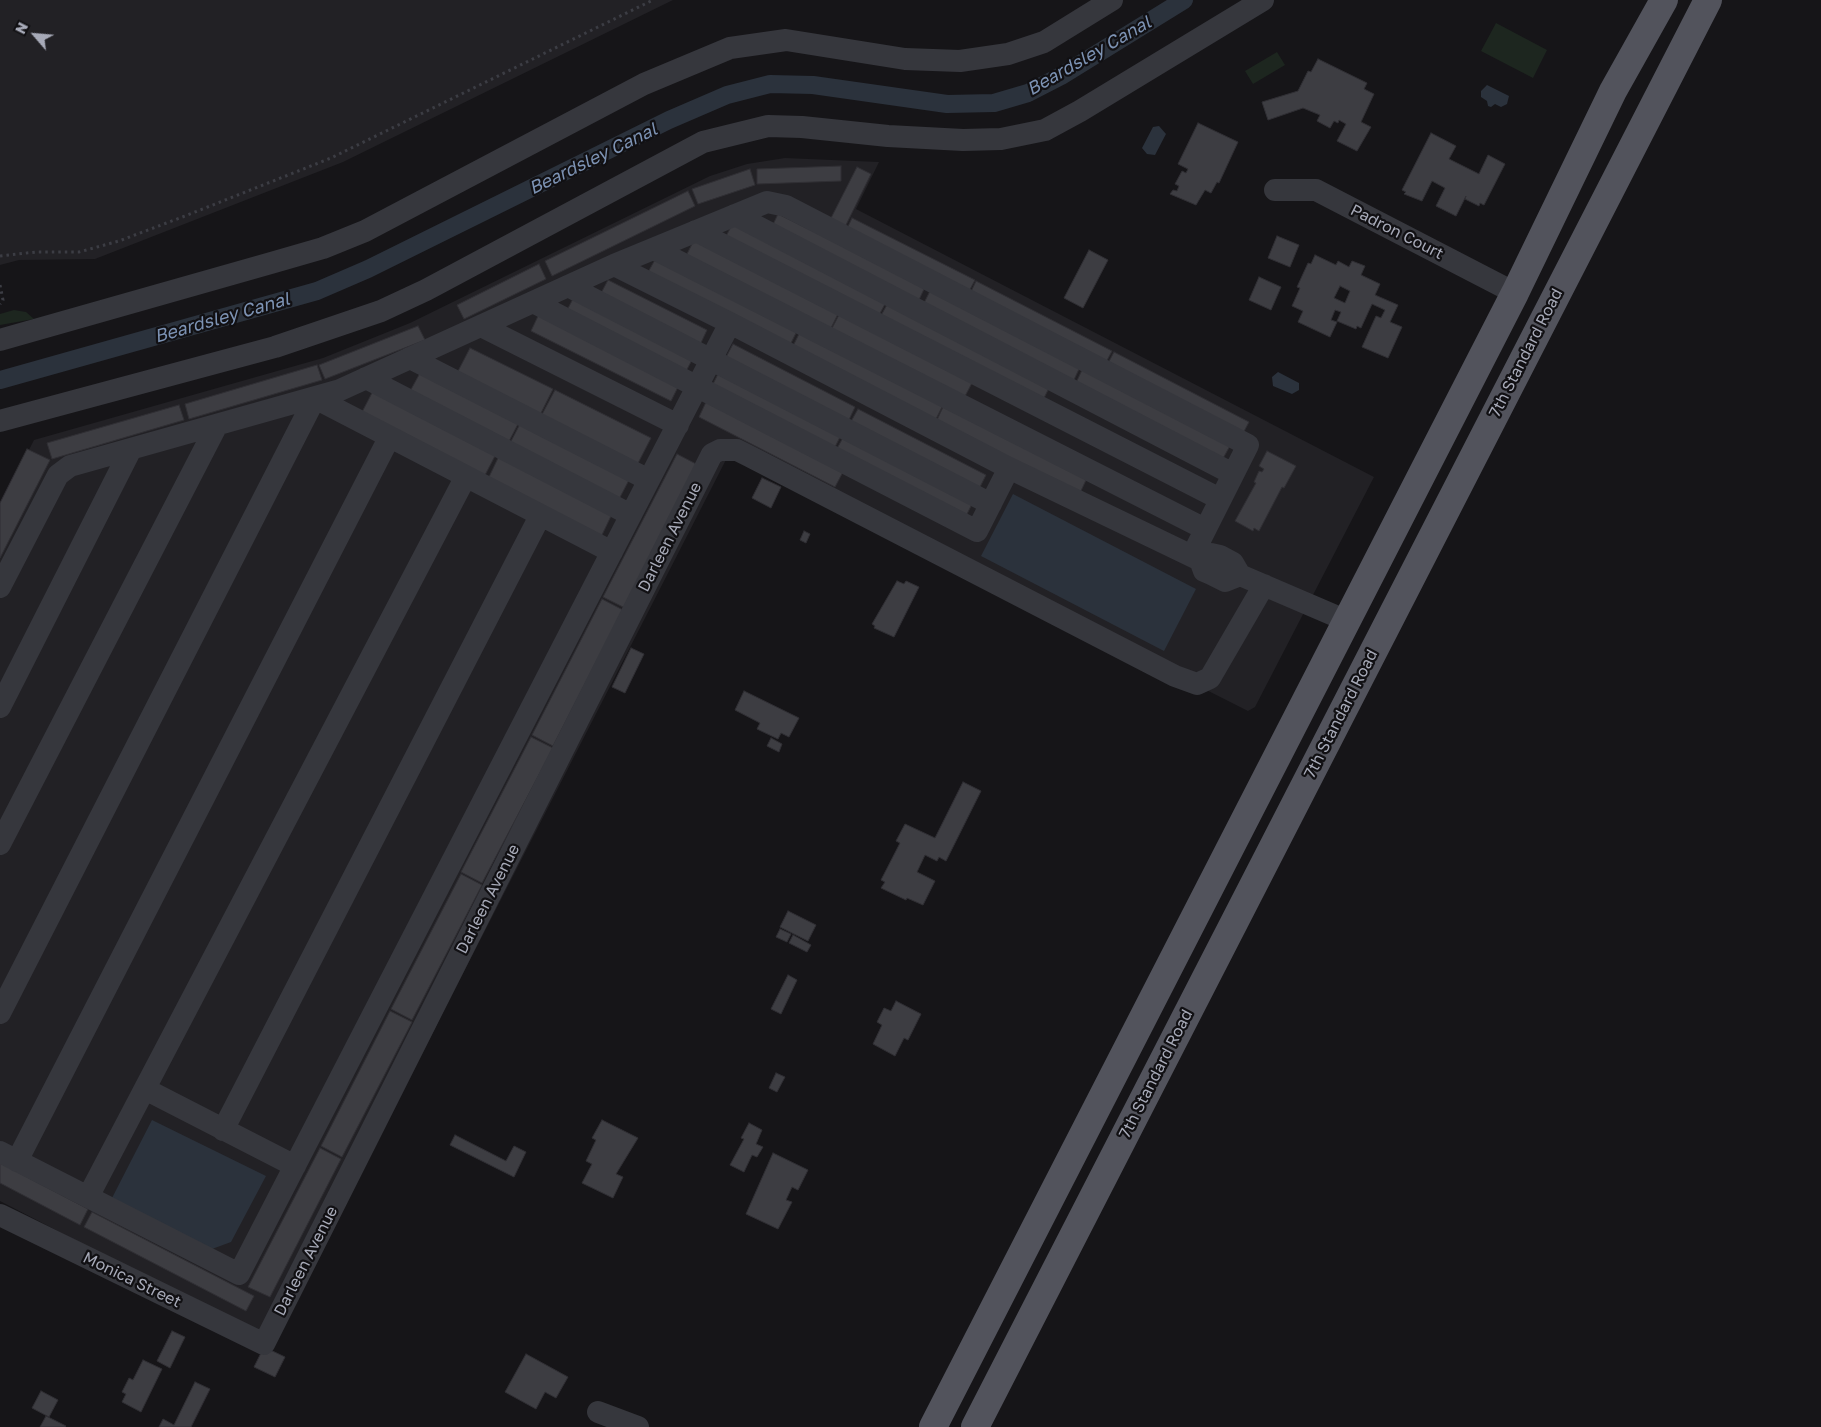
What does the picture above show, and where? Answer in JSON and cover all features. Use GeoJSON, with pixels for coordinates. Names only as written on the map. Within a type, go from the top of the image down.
{"type":"FeatureCollection","features":[{"type":"Feature","properties":{"kind":"main road"},"geometry":{"type":"LineString","coordinates":[[933,1427],[1345,620],[1515,293],[1613,91],[1664,0]]}},
{"type":"Feature","properties":{"kind":"main road","name":"7th Standard Road"},"geometry":{"type":"LineString","coordinates":[[975,1427],[1708,0]]}},
{"type":"Feature","properties":{"kind":"street"},"geometry":{"type":"LineString","coordinates":[[0,340],[271,263],[348,237],[644,84],[730,48],[786,40],[905,59],[960,62],[1008,54],[1044,42],[1112,0]]}},
{"type":"Feature","properties":{"kind":"street"},"geometry":{"type":"LineString","coordinates":[[0,421],[275,347],[381,311],[426,290],[703,142],[768,126],[962,140],[1002,139],[1045,130],[1080,111],[1264,0]]}},
{"type":"Feature","properties":{"kind":"street","name":"Padron Court"},"geometry":{"type":"LineString","coordinates":[[1275,190],[1316,190],[1515,293]]}},
{"type":"Feature","properties":{"kind":"street"},"geometry":{"type":"LineString","coordinates":[[0,587],[58,475],[70,466],[315,398],[366,378],[614,266],[767,202],[786,206],[1248,445],[1205,529],[1196,558]]}},
{"type":"Feature","properties":{"kind":"street"},"geometry":{"type":"LineString","coordinates":[[734,215],[1233,474]]}},
{"type":"Feature","properties":{"kind":"street"},"geometry":{"type":"LineString","coordinates":[[696,231],[1220,499]]}},
{"type":"Feature","properties":{"kind":"street"},"geometry":{"type":"LineString","coordinates":[[654,249],[1205,529]]}},
{"type":"Feature","properties":{"kind":"street"},"geometry":{"type":"LineString","coordinates":[[614,266],[730,323],[1009,468],[1196,558],[1210,554],[1220,556],[1233,563],[1240,575],[1345,620]]}},
{"type":"Feature","properties":{"kind":"street"},"geometry":{"type":"LineString","coordinates":[[568,286],[991,504]]}},
{"type":"Feature","properties":{"kind":"street"},"geometry":{"type":"LineString","coordinates":[[534,302],[977,531],[1009,468]]}},
{"type":"Feature","properties":{"kind":"street"},"geometry":{"type":"LineString","coordinates":[[390,438],[8,1156],[239,1274],[730,323]]}},
{"type":"Feature","properties":{"kind":"street"},"geometry":{"type":"LineString","coordinates":[[481,326],[678,425]]}},
{"type":"Feature","properties":{"kind":"street"},"geometry":{"type":"LineString","coordinates":[[410,358],[649,480]]}},
{"type":"Feature","properties":{"kind":"street"},"geometry":{"type":"LineString","coordinates":[[366,378],[631,515]]}},
{"type":"Feature","properties":{"kind":"street"},"geometry":{"type":"LineString","coordinates":[[315,398],[464,478],[612,552]]}},
{"type":"Feature","properties":{"kind":"street"},"geometry":{"type":"LineString","coordinates":[[0,1013],[315,398]]}},
{"type":"Feature","properties":{"kind":"street"},"geometry":{"type":"LineString","coordinates":[[0,844],[217,424]]}},
{"type":"Feature","properties":{"kind":"street"},"geometry":{"type":"LineString","coordinates":[[0,707],[131,449]]}},
{"type":"Feature","properties":{"kind":"street","name":"Darleen Avenue"},"geometry":{"type":"LineString","coordinates":[[264,1344],[712,454],[720,450],[738,450],[1175,676],[1197,684],[1210,678],[1264,585]]}},
{"type":"Feature","properties":{"kind":"street"},"geometry":{"type":"LineString","coordinates":[[88,1197],[464,478]]}},
{"type":"Feature","properties":{"kind":"street"},"geometry":{"type":"LineString","coordinates":[[223,1130],[540,516]]}},
{"type":"Feature","properties":{"kind":"street"},"geometry":{"type":"LineString","coordinates":[[144,1089],[295,1166]]}},
{"type":"Feature","properties":{"kind":"street","name":"Monica Street"},"geometry":{"type":"LineString","coordinates":[[0,1215],[264,1344]]}},
{"type":"Feature","properties":{"kind":"street"},"geometry":{"type":"LineString","coordinates":[[598,1412],[638,1427]]}},
{"type":"Feature","properties":{"kind":"path"},"geometry":{"type":"LineString","coordinates":[[0,256],[36,252],[80,252],[119,241],[185,216],[331,158],[653,0]]}},
{"type":"Feature","properties":{"kind":"path"},"geometry":{"type":"LineString","coordinates":[[0,285],[3,300],[0,304]]}},
{"type":"Feature","properties":{"kind":"shaded area"},"geometry":{"type":"Polygon","coordinates":[[[0,0],[673,0],[343,162],[95,259],[19,260],[0,265],[0,0]]]}},
{"type":"Feature","properties":{"kind":"shaded area"},"geometry":{"type":"Polygon","coordinates":[[[1496,23],[1547,50],[1533,78],[1481,51],[1496,23]]]}},
{"type":"Feature","properties":{"kind":"shaded area"},"geometry":{"type":"Polygon","coordinates":[[[1277,52],[1285,65],[1253,84],[1245,71],[1277,52]]]}},
{"type":"Feature","properties":{"kind":"shaded area"},"geometry":{"type":"Polygon","coordinates":[[[1487,85],[1509,96],[1507,104],[1501,107],[1495,104],[1491,107],[1488,106],[1487,101],[1481,97],[1481,91],[1487,85]]]}},
{"type":"Feature","properties":{"kind":"shaded area"},"geometry":{"type":"Polygon","coordinates":[[[1159,126],[1166,134],[1155,155],[1147,154],[1142,148],[1153,127],[1159,126]]]}},
{"type":"Feature","properties":{"kind":"shaded area"},"geometry":{"type":"Polygon","coordinates":[[[785,158],[879,162],[856,209],[1374,477],[1255,707],[1248,711],[731,450],[274,1343],[0,1201],[0,507],[34,440],[323,358],[410,323],[710,176],[747,164],[785,158]]]}},
{"type":"Feature","properties":{"kind":"shaded area"},"geometry":{"type":"Polygon","coordinates":[[[14,310],[26,312],[34,319],[0,325],[0,314],[14,310]]]}},
{"type":"Feature","properties":{"kind":"shaded area"},"geometry":{"type":"Polygon","coordinates":[[[1278,372],[1299,383],[1299,390],[1292,394],[1273,386],[1272,377],[1278,372]]]}},
{"type":"Feature","properties":{"kind":"shaded area"},"geometry":{"type":"Polygon","coordinates":[[[1013,494],[1196,589],[1164,651],[981,556],[1013,494]]]}},
{"type":"Feature","properties":{"kind":"shaded area"},"geometry":{"type":"Polygon","coordinates":[[[152,1120],[266,1176],[231,1242],[212,1249],[112,1198],[152,1120]]]}},
{"type":"Feature","properties":{"kind":"building"},"geometry":{"type":"Polygon","coordinates":[[[1318,59],[1367,83],[1364,89],[1374,94],[1361,122],[1371,127],[1357,151],[1337,141],[1346,124],[1339,120],[1338,123],[1334,121],[1330,128],[1317,121],[1320,115],[1303,108],[1268,120],[1262,102],[1298,91],[1308,71],[1311,72],[1318,59]]]}},
{"type":"Feature","properties":{"kind":"building"},"geometry":{"type":"Polygon","coordinates":[[[1198,123],[1238,142],[1219,183],[1217,182],[1211,193],[1205,190],[1196,205],[1170,194],[1173,190],[1177,191],[1179,186],[1175,184],[1182,171],[1186,173],[1188,169],[1178,164],[1198,123]]]}},
{"type":"Feature","properties":{"kind":"building"},"geometry":{"type":"Polygon","coordinates":[[[1431,133],[1456,146],[1449,159],[1479,174],[1488,155],[1505,164],[1484,205],[1480,203],[1479,206],[1465,199],[1466,196],[1456,216],[1436,206],[1445,188],[1432,181],[1422,201],[1404,194],[1406,192],[1402,190],[1431,133]]]}},
{"type":"Feature","properties":{"kind":"building"},"geometry":{"type":"Polygon","coordinates":[[[841,166],[841,181],[757,184],[757,169],[841,166]]]}},
{"type":"Feature","properties":{"kind":"building"},"geometry":{"type":"Polygon","coordinates":[[[857,167],[871,174],[844,229],[829,222],[857,167]]]}},
{"type":"Feature","properties":{"kind":"building"},"geometry":{"type":"Polygon","coordinates":[[[750,169],[755,185],[698,204],[692,189],[750,169]]]}},
{"type":"Feature","properties":{"kind":"building"},"geometry":{"type":"Polygon","coordinates":[[[688,191],[695,206],[552,276],[545,261],[688,191]]]}},
{"type":"Feature","properties":{"kind":"building"},"geometry":{"type":"Polygon","coordinates":[[[778,214],[925,287],[917,304],[770,231],[778,214]]]}},
{"type":"Feature","properties":{"kind":"building"},"geometry":{"type":"Polygon","coordinates":[[[852,218],[975,280],[967,295],[845,233],[852,218]]]}},
{"type":"Feature","properties":{"kind":"building"},"geometry":{"type":"Polygon","coordinates":[[[733,223],[886,302],[877,319],[724,240],[733,223]]]}},
{"type":"Feature","properties":{"kind":"building"},"geometry":{"type":"Polygon","coordinates":[[[1277,236],[1299,245],[1290,267],[1268,258],[1277,236]]]}},
{"type":"Feature","properties":{"kind":"building"},"geometry":{"type":"Polygon","coordinates":[[[695,238],[839,312],[829,332],[685,258],[695,238]]]}},
{"type":"Feature","properties":{"kind":"building"},"geometry":{"type":"Polygon","coordinates":[[[1089,250],[1108,260],[1083,308],[1064,298],[1089,250]]]}},
{"type":"Feature","properties":{"kind":"building"},"geometry":{"type":"Polygon","coordinates":[[[1315,255],[1336,265],[1338,261],[1349,267],[1352,261],[1365,266],[1361,275],[1380,284],[1375,295],[1398,305],[1390,322],[1402,327],[1388,358],[1362,347],[1376,316],[1381,318],[1385,310],[1372,304],[1361,328],[1357,326],[1356,329],[1337,321],[1341,312],[1335,310],[1331,320],[1337,322],[1330,337],[1298,322],[1303,311],[1292,306],[1300,288],[1297,287],[1308,263],[1311,264],[1315,255]]]}},
{"type":"Feature","properties":{"kind":"building"},"geometry":{"type":"Polygon","coordinates":[[[656,258],[797,331],[789,347],[647,274],[656,258]]]}},
{"type":"Feature","properties":{"kind":"building"},"geometry":{"type":"Polygon","coordinates":[[[539,264],[546,279],[464,319],[457,305],[539,264]]]}},
{"type":"Feature","properties":{"kind":"building"},"geometry":{"type":"Polygon","coordinates":[[[1259,277],[1281,287],[1271,310],[1249,300],[1259,277]]]}},
{"type":"Feature","properties":{"kind":"building"},"geometry":{"type":"Polygon","coordinates":[[[608,280],[707,330],[699,347],[599,297],[608,280]]]}},
{"type":"Feature","properties":{"kind":"building"},"geometry":{"type":"Polygon","coordinates":[[[976,281],[1112,351],[1104,366],[969,296],[976,281]]]}},
{"type":"Feature","properties":{"kind":"building"},"geometry":{"type":"Polygon","coordinates":[[[1340,286],[1350,291],[1345,303],[1334,298],[1340,286]]]}},
{"type":"Feature","properties":{"kind":"building"},"geometry":{"type":"Polygon","coordinates":[[[930,291],[1080,367],[1072,384],[921,309],[930,291]]]}},
{"type":"Feature","properties":{"kind":"building"},"geometry":{"type":"Polygon","coordinates":[[[574,297],[693,358],[684,375],[565,314],[574,297]]]}},
{"type":"Feature","properties":{"kind":"building"},"geometry":{"type":"Polygon","coordinates":[[[888,303],[1050,386],[1042,402],[879,319],[888,303]]]}},
{"type":"Feature","properties":{"kind":"building"},"geometry":{"type":"Polygon","coordinates":[[[840,313],[973,381],[963,400],[830,332],[840,313]]]}},
{"type":"Feature","properties":{"kind":"building"},"geometry":{"type":"Polygon","coordinates":[[[539,314],[679,385],[671,401],[531,331],[539,314]]]}},
{"type":"Feature","properties":{"kind":"building"},"geometry":{"type":"Polygon","coordinates":[[[418,326],[425,340],[325,379],[319,365],[418,326]]]}},
{"type":"Feature","properties":{"kind":"building"},"geometry":{"type":"Polygon","coordinates":[[[800,332],[943,405],[935,421],[792,348],[800,332]]]}},
{"type":"Feature","properties":{"kind":"building"},"geometry":{"type":"Polygon","coordinates":[[[733,344],[855,407],[847,424],[724,361],[733,344]]]}},
{"type":"Feature","properties":{"kind":"building"},"geometry":{"type":"Polygon","coordinates":[[[470,348],[553,389],[538,419],[455,377],[470,348]]]}},
{"type":"Feature","properties":{"kind":"building"},"geometry":{"type":"Polygon","coordinates":[[[1114,352],[1249,422],[1241,437],[1106,367],[1114,352]]]}},
{"type":"Feature","properties":{"kind":"building"},"geometry":{"type":"Polygon","coordinates":[[[317,365],[322,380],[189,419],[185,404],[317,365]]]}},
{"type":"Feature","properties":{"kind":"building"},"geometry":{"type":"Polygon","coordinates":[[[1083,368],[1231,444],[1221,462],[1074,387],[1083,368]]]}},
{"type":"Feature","properties":{"kind":"building"},"geometry":{"type":"Polygon","coordinates":[[[719,372],[841,435],[833,451],[711,388],[719,372]]]}},
{"type":"Feature","properties":{"kind":"building"},"geometry":{"type":"Polygon","coordinates":[[[420,373],[518,424],[506,447],[408,395],[420,373]]]}},
{"type":"Feature","properties":{"kind":"building"},"geometry":{"type":"Polygon","coordinates":[[[555,390],[651,438],[635,469],[539,420],[555,390]]]}},
{"type":"Feature","properties":{"kind":"building"},"geometry":{"type":"Polygon","coordinates":[[[373,391],[496,454],[484,477],[361,414],[373,391]]]}},
{"type":"Feature","properties":{"kind":"building"},"geometry":{"type":"Polygon","coordinates":[[[707,400],[844,470],[835,487],[699,417],[707,400]]]}},
{"type":"Feature","properties":{"kind":"building"},"geometry":{"type":"Polygon","coordinates":[[[179,405],[184,420],[52,459],[47,443],[179,405]]]}},
{"type":"Feature","properties":{"kind":"building"},"geometry":{"type":"Polygon","coordinates":[[[944,405],[1087,478],[1079,495],[936,422],[944,405]]]}},
{"type":"Feature","properties":{"kind":"building"},"geometry":{"type":"Polygon","coordinates":[[[858,409],[986,475],[978,491],[849,425],[858,409]]]}},
{"type":"Feature","properties":{"kind":"building"},"geometry":{"type":"Polygon","coordinates":[[[520,424],[629,480],[617,503],[508,447],[520,424]]]}},
{"type":"Feature","properties":{"kind":"building"},"geometry":{"type":"Polygon","coordinates":[[[844,436],[973,502],[965,518],[835,452],[844,436]]]}},
{"type":"Feature","properties":{"kind":"building"},"geometry":{"type":"Polygon","coordinates":[[[27,449],[50,460],[0,558],[0,503],[27,449]]]}},
{"type":"Feature","properties":{"kind":"building"},"geometry":{"type":"Polygon","coordinates":[[[1267,451],[1296,466],[1284,488],[1282,487],[1259,531],[1254,528],[1253,531],[1235,521],[1256,483],[1254,482],[1259,471],[1262,472],[1264,469],[1259,466],[1267,451]]]}},
{"type":"Feature","properties":{"kind":"building"},"geometry":{"type":"Polygon","coordinates":[[[677,454],[698,465],[625,608],[603,597],[677,454]]]}},
{"type":"Feature","properties":{"kind":"building"},"geometry":{"type":"Polygon","coordinates":[[[499,456],[612,514],[601,537],[488,479],[499,456]]]}},
{"type":"Feature","properties":{"kind":"building"},"geometry":{"type":"Polygon","coordinates":[[[762,478],[781,487],[771,508],[752,498],[762,478]]]}},
{"type":"Feature","properties":{"kind":"building"},"geometry":{"type":"Polygon","coordinates":[[[804,531],[810,534],[806,543],[800,540],[804,531]]]}},
{"type":"Feature","properties":{"kind":"building"},"geometry":{"type":"Polygon","coordinates":[[[897,581],[904,584],[906,581],[919,587],[894,637],[874,628],[875,626],[872,624],[897,581]]]}},
{"type":"Feature","properties":{"kind":"building"},"geometry":{"type":"Polygon","coordinates":[[[602,599],[623,610],[553,746],[532,735],[602,599]]]}},
{"type":"Feature","properties":{"kind":"building"},"geometry":{"type":"Polygon","coordinates":[[[631,648],[644,654],[625,693],[612,687],[631,648]]]}},
{"type":"Feature","properties":{"kind":"building"},"geometry":{"type":"Polygon","coordinates":[[[744,691],[799,718],[789,737],[781,733],[778,739],[757,729],[760,723],[735,710],[744,691]]]}},
{"type":"Feature","properties":{"kind":"building"},"geometry":{"type":"Polygon","coordinates":[[[531,737],[553,748],[482,883],[461,872],[531,737]]]}},
{"type":"Feature","properties":{"kind":"building"},"geometry":{"type":"Polygon","coordinates":[[[771,738],[782,744],[779,752],[767,746],[771,738]]]}},
{"type":"Feature","properties":{"kind":"building"},"geometry":{"type":"Polygon","coordinates":[[[963,782],[981,791],[946,861],[939,857],[937,861],[925,855],[917,872],[935,881],[923,905],[907,898],[906,900],[881,888],[885,882],[881,880],[900,843],[896,841],[905,824],[935,838],[963,782]]]}},
{"type":"Feature","properties":{"kind":"building"},"geometry":{"type":"Polygon","coordinates":[[[461,874],[482,885],[412,1020],[391,1009],[461,874]]]}},
{"type":"Feature","properties":{"kind":"building"},"geometry":{"type":"Polygon","coordinates":[[[788,911],[816,925],[808,941],[780,927],[788,911]]]}},
{"type":"Feature","properties":{"kind":"building"},"geometry":{"type":"Polygon","coordinates":[[[780,929],[791,934],[787,942],[776,937],[780,929]]]}},
{"type":"Feature","properties":{"kind":"building"},"geometry":{"type":"Polygon","coordinates":[[[793,935],[811,945],[807,952],[789,943],[793,935]]]}},
{"type":"Feature","properties":{"kind":"building"},"geometry":{"type":"Polygon","coordinates":[[[788,975],[797,980],[781,1014],[771,1009],[788,975]]]}},
{"type":"Feature","properties":{"kind":"building"},"geometry":{"type":"Polygon","coordinates":[[[896,1001],[921,1014],[908,1040],[904,1038],[895,1056],[873,1044],[882,1025],[877,1022],[884,1008],[891,1011],[896,1001]]]}},
{"type":"Feature","properties":{"kind":"building"},"geometry":{"type":"Polygon","coordinates":[[[390,1011],[412,1022],[342,1157],[321,1146],[390,1011]]]}},
{"type":"Feature","properties":{"kind":"building"},"geometry":{"type":"Polygon","coordinates":[[[776,1073],[785,1077],[777,1092],[769,1088],[776,1073]]]}},
{"type":"Feature","properties":{"kind":"building"},"geometry":{"type":"Polygon","coordinates":[[[602,1120],[638,1138],[616,1174],[623,1177],[613,1198],[582,1183],[592,1164],[586,1161],[596,1140],[592,1138],[602,1120]]]}},
{"type":"Feature","properties":{"kind":"building"},"geometry":{"type":"Polygon","coordinates":[[[749,1123],[762,1130],[756,1144],[763,1147],[757,1157],[752,1155],[744,1172],[730,1165],[744,1139],[741,1138],[749,1123]]]}},
{"type":"Feature","properties":{"kind":"building"},"geometry":{"type":"Polygon","coordinates":[[[455,1135],[506,1161],[514,1146],[526,1152],[514,1177],[450,1145],[455,1135]]]}},
{"type":"Feature","properties":{"kind":"building"},"geometry":{"type":"Polygon","coordinates":[[[320,1148],[341,1159],[270,1297],[248,1287],[320,1148]]]}},
{"type":"Feature","properties":{"kind":"building"},"geometry":{"type":"Polygon","coordinates":[[[773,1153],[808,1170],[798,1190],[792,1187],[786,1200],[792,1202],[778,1229],[746,1214],[773,1153]]]}},
{"type":"Feature","properties":{"kind":"building"},"geometry":{"type":"Polygon","coordinates":[[[0,1163],[88,1209],[80,1225],[0,1183],[0,1163]]]}},
{"type":"Feature","properties":{"kind":"building"},"geometry":{"type":"Polygon","coordinates":[[[92,1212],[254,1296],[246,1311],[84,1227],[92,1212]]]}},
{"type":"Feature","properties":{"kind":"building"},"geometry":{"type":"Polygon","coordinates":[[[172,1331],[185,1337],[170,1368],[157,1361],[172,1331]]]}},
{"type":"Feature","properties":{"kind":"building"},"geometry":{"type":"Polygon","coordinates":[[[264,1347],[285,1357],[275,1377],[254,1367],[264,1347]]]}},
{"type":"Feature","properties":{"kind":"building"},"geometry":{"type":"Polygon","coordinates":[[[526,1354],[568,1377],[556,1398],[545,1392],[536,1409],[505,1392],[526,1354]]]}},
{"type":"Feature","properties":{"kind":"building"},"geometry":{"type":"Polygon","coordinates":[[[143,1360],[162,1369],[141,1412],[122,1402],[126,1394],[122,1392],[129,1378],[133,1380],[143,1360]]]}},
{"type":"Feature","properties":{"kind":"building"},"geometry":{"type":"Polygon","coordinates":[[[195,1382],[210,1389],[191,1427],[159,1427],[163,1419],[174,1425],[195,1382]]]}},
{"type":"Feature","properties":{"kind":"building"},"geometry":{"type":"Polygon","coordinates":[[[41,1391],[58,1400],[49,1417],[32,1408],[41,1391]]]}},
{"type":"Feature","properties":{"kind":"building"},"geometry":{"type":"Polygon","coordinates":[[[46,1416],[66,1426],[40,1427],[46,1416]]]}},
{"type":"Feature","properties":{"kind":"waterway","name":"Beardsley Canal"},"geometry":{"type":"LineString","coordinates":[[0,380],[317,291],[368,269],[669,120],[727,95],[770,84],[813,85],[947,104],[994,103],[1028,93],[1061,76],[1184,0]]}}]}
